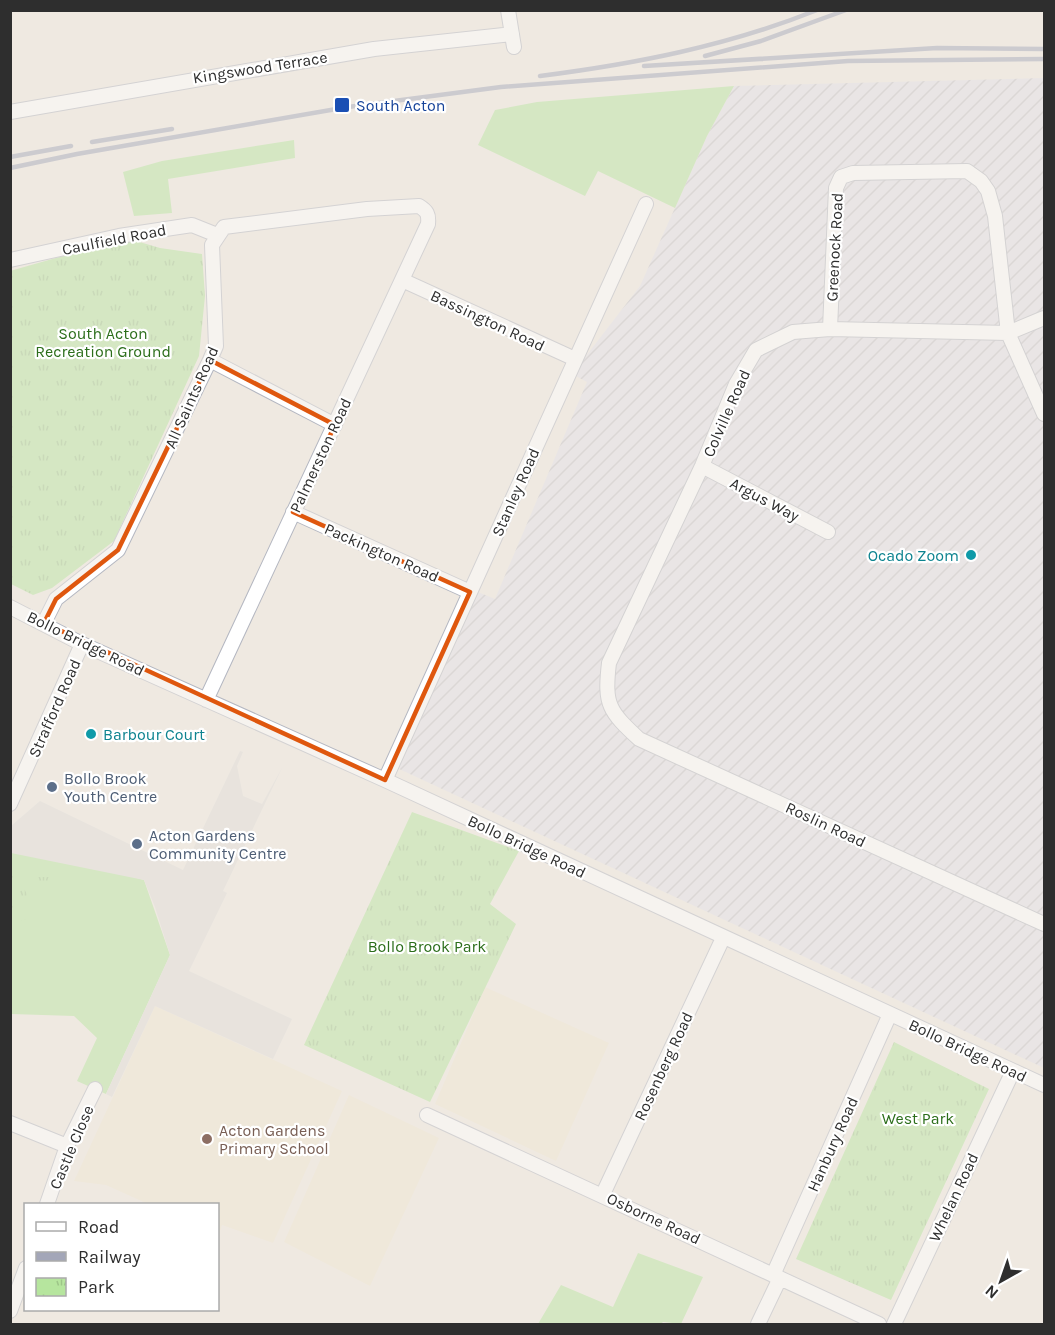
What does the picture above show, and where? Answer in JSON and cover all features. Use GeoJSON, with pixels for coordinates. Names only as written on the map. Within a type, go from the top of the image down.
{"type":"FeatureCollection","features":[{"type":"Feature","properties":{"kind":"street","name":"Kingswood Terrace"},"geometry":{"type":"LineString","coordinates":[[10,112],[363,51],[513,41],[508,10]]}},
{"type":"Feature","properties":{"kind":"street","name":"Greenock Road"},"geometry":{"type":"LineString","coordinates":[[830,329],[836,188],[841,177],[853,173],[967,171],[981,181],[988,191],[993,208],[1008,333]]}},
{"type":"Feature","properties":{"kind":"street","name":"Stanley Road"},"geometry":{"type":"LineString","coordinates":[[385,780],[646,204]]}},
{"type":"Feature","properties":{"kind":"street","name":"Palmerston Road"},"geometry":{"type":"LineString","coordinates":[[206,700],[428,224],[429,216],[426,210],[410,205],[224,227],[217,235]]}},
{"type":"Feature","properties":{"kind":"street","name":"Caulfield Road"},"geometry":{"type":"LineString","coordinates":[[10,260],[119,236],[192,225],[217,235]]}},
{"type":"Feature","properties":{"kind":"street","name":"All Saints Road"},"geometry":{"type":"LineString","coordinates":[[44,623],[56,599],[118,550],[210,360],[216,346],[212,245],[217,235]]}},
{"type":"Feature","properties":{"kind":"street","name":"Bassington Road"},"geometry":{"type":"LineString","coordinates":[[402,280],[575,360]]}},
{"type":"Feature","properties":{"kind":"street","name":"Colville Road"},"geometry":{"type":"LineString","coordinates":[[614,716],[606,686],[609,663],[702,466],[735,384],[756,350],[793,332],[830,329],[1008,333],[1044,318]]}},
{"type":"Feature","properties":{"kind":"street"},"geometry":{"type":"LineString","coordinates":[[1008,333],[1044,414]]}},
{"type":"Feature","properties":{"kind":"street"},"geometry":{"type":"LineString","coordinates":[[210,360],[335,424]]}},
{"type":"Feature","properties":{"kind":"street","name":"Argus Way"},"geometry":{"type":"LineString","coordinates":[[702,466],[828,532]]}},
{"type":"Feature","properties":{"kind":"street","name":"Packington Road"},"geometry":{"type":"LineString","coordinates":[[293,512],[470,592]]}},
{"type":"Feature","properties":{"kind":"street","name":"Bollo Bridge Road"},"geometry":{"type":"LineString","coordinates":[[10,607],[82,644],[385,780],[1044,1085]]}},
{"type":"Feature","properties":{"kind":"street","name":"Strafford Road"},"geometry":{"type":"LineString","coordinates":[[10,804],[82,644]]}},
{"type":"Feature","properties":{"kind":"street","name":"Roslin Road"},"geometry":{"type":"LineString","coordinates":[[614,716],[639,739],[1044,924]]}},
{"type":"Feature","properties":{"kind":"street","name":"Rosenberg Road"},"geometry":{"type":"LineString","coordinates":[[603,1194],[723,938]]}},
{"type":"Feature","properties":{"kind":"street","name":"Hanbury Road"},"geometry":{"type":"LineString","coordinates":[[758,1324],[776,1276],[890,1014]]}},
{"type":"Feature","properties":{"kind":"street","name":"Whelan Road"},"geometry":{"type":"LineString","coordinates":[[894,1324],[1013,1071]]}},
{"type":"Feature","properties":{"kind":"street","name":"Castle Close"},"geometry":{"type":"LineString","coordinates":[[47,1203],[67,1146],[95,1089]]}},
{"type":"Feature","properties":{"kind":"street","name":"Osborne Road"},"geometry":{"type":"LineString","coordinates":[[428,1115],[776,1276],[807,1297],[879,1324]]}},
{"type":"Feature","properties":{"kind":"street"},"geometry":{"type":"LineString","coordinates":[[10,1123],[67,1146]]}},
{"type":"Feature","properties":{"kind":"street"},"geometry":{"type":"LineString","coordinates":[[10,1311],[24,1274]]}},
{"type":"Feature","properties":{"kind":"highlighted area"},"geometry":{"type":"Polygon","coordinates":[[[210,360],[335,425],[293,512],[470,592],[385,780],[44,623],[56,599],[118,550],[210,360]]]}},
{"type":"Feature","properties":{"kind":"shaded area"},"geometry":{"type":"Polygon","coordinates":[[[1044,78],[1044,1068],[397,768],[478,592],[495,599],[587,382],[572,374],[640,286],[707,136],[734,86],[1044,78]]]}},
{"type":"Feature","properties":{"kind":"shaded area"},"geometry":{"type":"Polygon","coordinates":[[[240,751],[243,752],[237,766],[243,796],[262,804],[282,768],[223,891],[227,893],[189,971],[292,1019],[273,1059],[155,1006],[112,1097],[106,1094],[170,955],[155,907],[144,880],[11,853],[11,826],[40,801],[183,870],[240,751]]]}},
{"type":"Feature","properties":{"kind":"shaded area"},"geometry":{"type":"Polygon","coordinates":[[[485,987],[609,1043],[556,1161],[435,1104],[485,987]]]}},
{"type":"Feature","properties":{"kind":"shaded area","name":"Acton Gardens Primary School"},"geometry":{"type":"Polygon","coordinates":[[[155,1006],[342,1091],[273,1243],[222,1225],[219,1234],[219,1203],[146,1203],[106,1185],[74,1181],[155,1006]]]}},
{"type":"Feature","properties":{"kind":"shaded area","name":"Acton Gardens Primary School"},"geometry":{"type":"Polygon","coordinates":[[[349,1095],[439,1138],[370,1286],[284,1242],[349,1095]]]}},
{"type":"Feature","properties":{"kind":"green space"},"geometry":{"type":"Polygon","coordinates":[[[734,86],[707,136],[675,208],[598,171],[585,196],[478,145],[495,110],[537,102],[734,86]]]}},
{"type":"Feature","properties":{"kind":"green space"},"geometry":{"type":"Polygon","coordinates":[[[294,140],[295,158],[168,179],[172,213],[134,216],[123,172],[162,161],[294,140]]]}},
{"type":"Feature","properties":{"kind":"green space","name":"South Acton Recreation Ground"},"geometry":{"type":"Polygon","coordinates":[[[126,238],[160,248],[202,254],[205,296],[199,356],[114,541],[52,588],[33,595],[11,584],[10,271],[126,238]]]}},
{"type":"Feature","properties":{"kind":"green space","name":"Bollo Brook Park"},"geometry":{"type":"Polygon","coordinates":[[[412,812],[519,851],[490,904],[516,924],[430,1102],[304,1045],[412,812]]]}},
{"type":"Feature","properties":{"kind":"green space"},"geometry":{"type":"Polygon","coordinates":[[[11,841],[144,880],[170,955],[106,1094],[77,1081],[97,1038],[74,1016],[11,1014],[11,841]]]}},
{"type":"Feature","properties":{"kind":"green space"},"geometry":{"type":"Polygon","coordinates":[[[11,864],[38,915],[14,923],[11,921],[11,864]]]}},
{"type":"Feature","properties":{"kind":"green space"},"geometry":{"type":"Polygon","coordinates":[[[38,877],[53,877],[55,895],[41,903],[31,888],[38,877]]]}},
{"type":"Feature","properties":{"kind":"green space","name":"West Park"},"geometry":{"type":"Polygon","coordinates":[[[894,1042],[989,1089],[891,1300],[796,1259],[894,1042]]]}},
{"type":"Feature","properties":{"kind":"green space"},"geometry":{"type":"Polygon","coordinates":[[[638,1253],[703,1277],[681,1324],[663,1322],[661,1324],[538,1324],[561,1285],[613,1307],[638,1253]]]}},
{"type":"Feature","properties":{"kind":"railway"},"geometry":{"type":"LineString","coordinates":[[540,76],[610,66],[715,44],[817,10]]}},
{"type":"Feature","properties":{"kind":"railway"},"geometry":{"type":"LineString","coordinates":[[705,56],[761,41],[846,10]]}},
{"type":"Feature","properties":{"kind":"railway"},"geometry":{"type":"LineString","coordinates":[[644,66],[937,48],[1044,49]]}},
{"type":"Feature","properties":{"kind":"railway"},"geometry":{"type":"LineString","coordinates":[[10,168],[77,154],[348,107],[501,87],[848,61],[1044,59]]}},
{"type":"Feature","properties":{"kind":"railway"},"geometry":{"type":"LineString","coordinates":[[92,142],[172,129]]}},
{"type":"Feature","properties":{"kind":"railway"},"geometry":{"type":"LineString","coordinates":[[10,157],[71,146]]}},
{"type":"Feature","properties":{"kind":"place","name":"South Acton"},"geometry":{"type":"Point","coordinates":[342,105]}},
{"type":"Feature","properties":{"kind":"place","name":"Ocado Zoom"},"geometry":{"type":"Point","coordinates":[971,555]}},
{"type":"Feature","properties":{"kind":"place","name":"Barbour Court"},"geometry":{"type":"Point","coordinates":[91,734]}},
{"type":"Feature","properties":{"kind":"place","name":"Bollo Brook Youth Centre"},"geometry":{"type":"Point","coordinates":[52,787]}},
{"type":"Feature","properties":{"kind":"place","name":"Acton Gardens Community Centre"},"geometry":{"type":"Point","coordinates":[137,844]}},
{"type":"Feature","properties":{"kind":"place","name":"Acton Gardens Primary School"},"geometry":{"type":"Point","coordinates":[207,1139]}}]}
